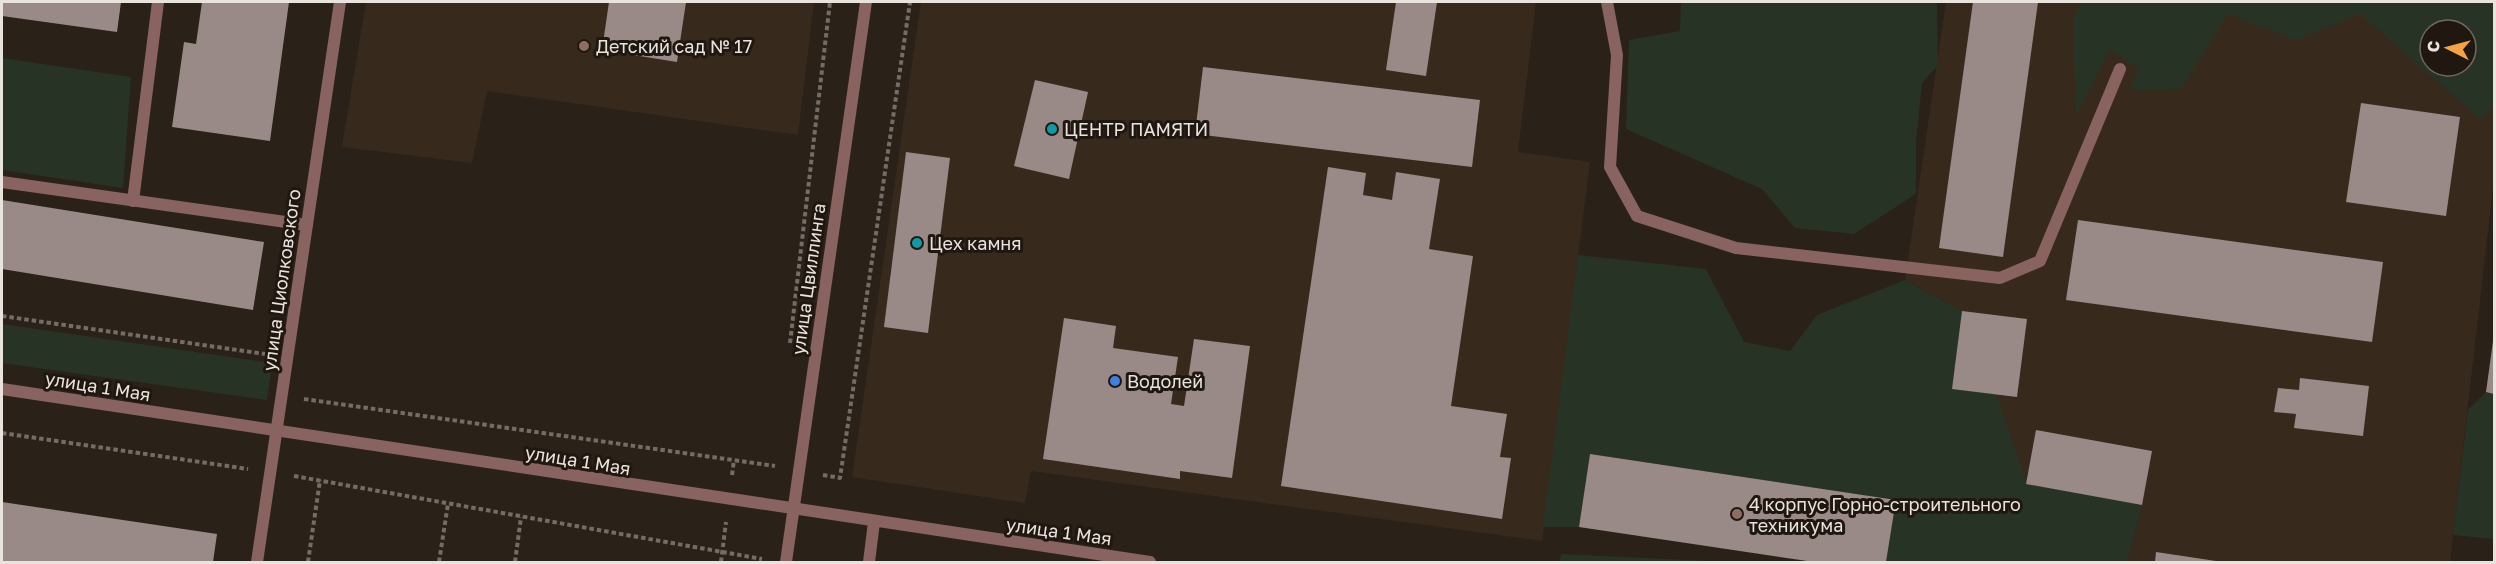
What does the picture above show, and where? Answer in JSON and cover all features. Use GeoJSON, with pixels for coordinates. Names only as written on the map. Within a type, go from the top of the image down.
{"type":"FeatureCollection","features":[{"type":"Feature","properties":{"kind":"street"},"geometry":{"type":"LineString","coordinates":[[133,201],[158,2]]}},
{"type":"Feature","properties":{"kind":"street","name":"улица Циолковского"},"geometry":{"type":"LineString","coordinates":[[257,562],[340,2]]}},
{"type":"Feature","properties":{"kind":"street","name":"улица Цвиллинга"},"geometry":{"type":"LineString","coordinates":[[786,562],[866,2]]}},
{"type":"Feature","properties":{"kind":"street"},"geometry":{"type":"LineString","coordinates":[[1607,2],[1617,55],[1610,167],[1637,216],[1736,248],[2000,278],[2040,261],[2120,69]]}},
{"type":"Feature","properties":{"kind":"street"},"geometry":{"type":"LineString","coordinates":[[2,182],[307,225]]}},
{"type":"Feature","properties":{"kind":"street","name":"улица 1 Мая"},"geometry":{"type":"LineString","coordinates":[[2,389],[794,511],[1150,562]]}},
{"type":"Feature","properties":{"kind":"street"},"geometry":{"type":"LineString","coordinates":[[869,562],[874,522]]}},
{"type":"Feature","properties":{"kind":"path"},"geometry":{"type":"LineString","coordinates":[[789,347],[830,2]]}},
{"type":"Feature","properties":{"kind":"path"},"geometry":{"type":"LineString","coordinates":[[267,343],[266,354],[282,396],[776,466],[840,478],[910,2]]}},
{"type":"Feature","properties":{"kind":"path"},"geometry":{"type":"LineString","coordinates":[[2,316],[266,354]]}},
{"type":"Feature","properties":{"kind":"path"},"geometry":{"type":"LineString","coordinates":[[2,433],[272,472],[786,562]]}},
{"type":"Feature","properties":{"kind":"path"},"geometry":{"type":"LineString","coordinates":[[776,466],[777,454]]}},
{"type":"Feature","properties":{"kind":"path"},"geometry":{"type":"LineString","coordinates":[[308,562],[320,480]]}},
{"type":"Feature","properties":{"kind":"path"},"geometry":{"type":"LineString","coordinates":[[439,562],[448,504]]}},
{"type":"Feature","properties":{"kind":"path"},"geometry":{"type":"LineString","coordinates":[[515,562],[521,517]]}},
{"type":"Feature","properties":{"kind":"shaded area","name":"Детский сад № 17"},"geometry":{"type":"Polygon","coordinates":[[[366,2],[814,2],[798,135],[487,91],[472,163],[342,147],[366,2]]]}},
{"type":"Feature","properties":{"kind":"shaded area"},"geometry":{"type":"Polygon","coordinates":[[[921,2],[1536,2],[1518,152],[1590,162],[1542,541],[1031,471],[1025,503],[852,477],[921,2]]]}},
{"type":"Feature","properties":{"kind":"shaded area"},"geometry":{"type":"Polygon","coordinates":[[[1946,2],[2494,2],[2494,178],[2450,562],[1925,562],[1962,311],[1905,280],[1946,2]]]}},
{"type":"Feature","properties":{"kind":"green space"},"geometry":{"type":"Polygon","coordinates":[[[1681,2],[1937,2],[1938,65],[1922,83],[1916,142],[1916,194],[1854,234],[1795,228],[1762,189],[1626,129],[1629,40],[1680,31],[1681,2]]]}},
{"type":"Feature","properties":{"kind":"green space"},"geometry":{"type":"Polygon","coordinates":[[[2082,2],[2494,2],[2494,105],[2481,120],[2433,78],[2478,78],[2478,18],[2418,18],[2418,65],[2360,14],[2296,40],[2228,14],[2181,89],[2130,90],[2139,69],[2110,50],[2076,115],[2073,22],[2082,2]]]}},
{"type":"Feature","properties":{"kind":"green space"},"geometry":{"type":"Polygon","coordinates":[[[2,58],[131,77],[123,188],[2,170],[2,58]]]}},
{"type":"Feature","properties":{"kind":"green space"},"geometry":{"type":"Polygon","coordinates":[[[1578,255],[1706,269],[1744,342],[1790,351],[1817,315],[1905,280],[1962,311],[1952,389],[1996,394],[2027,484],[2142,505],[2127,562],[1886,562],[1896,500],[1590,454],[1579,527],[1543,527],[1578,255]]]}},
{"type":"Feature","properties":{"kind":"green space"},"geometry":{"type":"Polygon","coordinates":[[[2,324],[272,363],[267,400],[2,363],[2,324]]]}},
{"type":"Feature","properties":{"kind":"green space"},"geometry":{"type":"Polygon","coordinates":[[[2486,392],[2494,394],[2494,539],[2453,535],[2468,410],[2486,392]]]}},
{"type":"Feature","properties":{"kind":"green space"},"geometry":{"type":"Polygon","coordinates":[[[1561,554],[1711,561],[1559,562],[1561,554]]]}},
{"type":"Feature","properties":{"kind":"building"},"geometry":{"type":"Polygon","coordinates":[[[2,2],[121,2],[117,32],[2,16],[2,2]]]}},
{"type":"Feature","properties":{"kind":"building"},"geometry":{"type":"Polygon","coordinates":[[[202,2],[289,2],[270,141],[172,127],[184,42],[196,44],[202,2]]]}},
{"type":"Feature","properties":{"kind":"building"},"geometry":{"type":"Polygon","coordinates":[[[609,2],[686,2],[677,62],[602,50],[609,2]]]}},
{"type":"Feature","properties":{"kind":"building"},"geometry":{"type":"Polygon","coordinates":[[[1396,2],[1437,2],[1426,76],[1386,70],[1396,2]]]}},
{"type":"Feature","properties":{"kind":"building"},"geometry":{"type":"Polygon","coordinates":[[[1973,2],[2038,2],[2003,257],[1939,248],[1973,2]]]}},
{"type":"Feature","properties":{"kind":"building"},"geometry":{"type":"Polygon","coordinates":[[[1203,67],[1480,100],[1472,167],[1195,134],[1203,67]]]}},
{"type":"Feature","properties":{"kind":"building","name":"ЦЕНТР ПАМЯТИ"},"geometry":{"type":"Polygon","coordinates":[[[1035,80],[1088,92],[1069,179],[1014,166],[1035,80]]]}},
{"type":"Feature","properties":{"kind":"building"},"geometry":{"type":"Polygon","coordinates":[[[2361,103],[2460,117],[2446,216],[2346,202],[2361,103]]]}},
{"type":"Feature","properties":{"kind":"building","name":"Цех камня"},"geometry":{"type":"Polygon","coordinates":[[[906,152],[950,158],[928,333],[884,327],[906,152]]]}},
{"type":"Feature","properties":{"kind":"building"},"geometry":{"type":"Polygon","coordinates":[[[1328,167],[1366,173],[1363,195],[1392,200],[1396,172],[1440,179],[1429,249],[1473,256],[1451,406],[1507,414],[1500,457],[1511,458],[1502,519],[1281,486],[1328,167]]]}},
{"type":"Feature","properties":{"kind":"building"},"geometry":{"type":"Polygon","coordinates":[[[2,200],[264,242],[253,310],[2,269],[2,200]]]}},
{"type":"Feature","properties":{"kind":"building"},"geometry":{"type":"Polygon","coordinates":[[[2078,220],[2383,262],[2372,342],[2066,300],[2078,220]]]}},
{"type":"Feature","properties":{"kind":"building"},"geometry":{"type":"Polygon","coordinates":[[[1962,311],[2027,319],[2017,397],[1952,389],[1962,311]]]}},
{"type":"Feature","properties":{"kind":"building","name":"Водолей"},"geometry":{"type":"Polygon","coordinates":[[[1064,318],[1116,326],[1113,348],[1178,357],[1171,404],[1184,406],[1194,339],[1250,346],[1232,478],[1180,471],[1180,479],[1043,459],[1064,318]]]}},
{"type":"Feature","properties":{"kind":"building"},"geometry":{"type":"Polygon","coordinates":[[[2494,341],[2494,394],[2486,392],[2494,341]]]}},
{"type":"Feature","properties":{"kind":"building"},"geometry":{"type":"Polygon","coordinates":[[[2300,378],[2369,386],[2363,436],[2294,428],[2296,414],[2274,412],[2278,388],[2299,390],[2300,378]]]}},
{"type":"Feature","properties":{"kind":"building"},"geometry":{"type":"Polygon","coordinates":[[[2036,430],[2152,451],[2142,505],[2026,484],[2036,430]]]}},
{"type":"Feature","properties":{"kind":"building","name":"4 корпус Горно-строительного техникума"},"geometry":{"type":"Polygon","coordinates":[[[1590,454],[1896,500],[1886,562],[1814,562],[1579,527],[1590,454]]]}},
{"type":"Feature","properties":{"kind":"building"},"geometry":{"type":"Polygon","coordinates":[[[2,502],[217,534],[213,562],[2,562],[2,502]]]}},
{"type":"Feature","properties":{"kind":"building"},"geometry":{"type":"Polygon","coordinates":[[[2156,552],[2216,561],[2216,562],[2155,562],[2156,552]]]}},
{"type":"Feature","properties":{"kind":"place","name":"Детский сад № 17"},"geometry":{"type":"Point","coordinates":[584,46]}},
{"type":"Feature","properties":{"kind":"place","name":"ЦЕНТР ПАМЯТИ"},"geometry":{"type":"Point","coordinates":[1052,129]}},
{"type":"Feature","properties":{"kind":"place","name":"Цех камня"},"geometry":{"type":"Point","coordinates":[917,243]}},
{"type":"Feature","properties":{"kind":"place","name":"Водолей"},"geometry":{"type":"Point","coordinates":[1115,381]}},
{"type":"Feature","properties":{"kind":"place","name":"4 корпус Горно-строительного техникума"},"geometry":{"type":"Point","coordinates":[1737,514]}}]}
